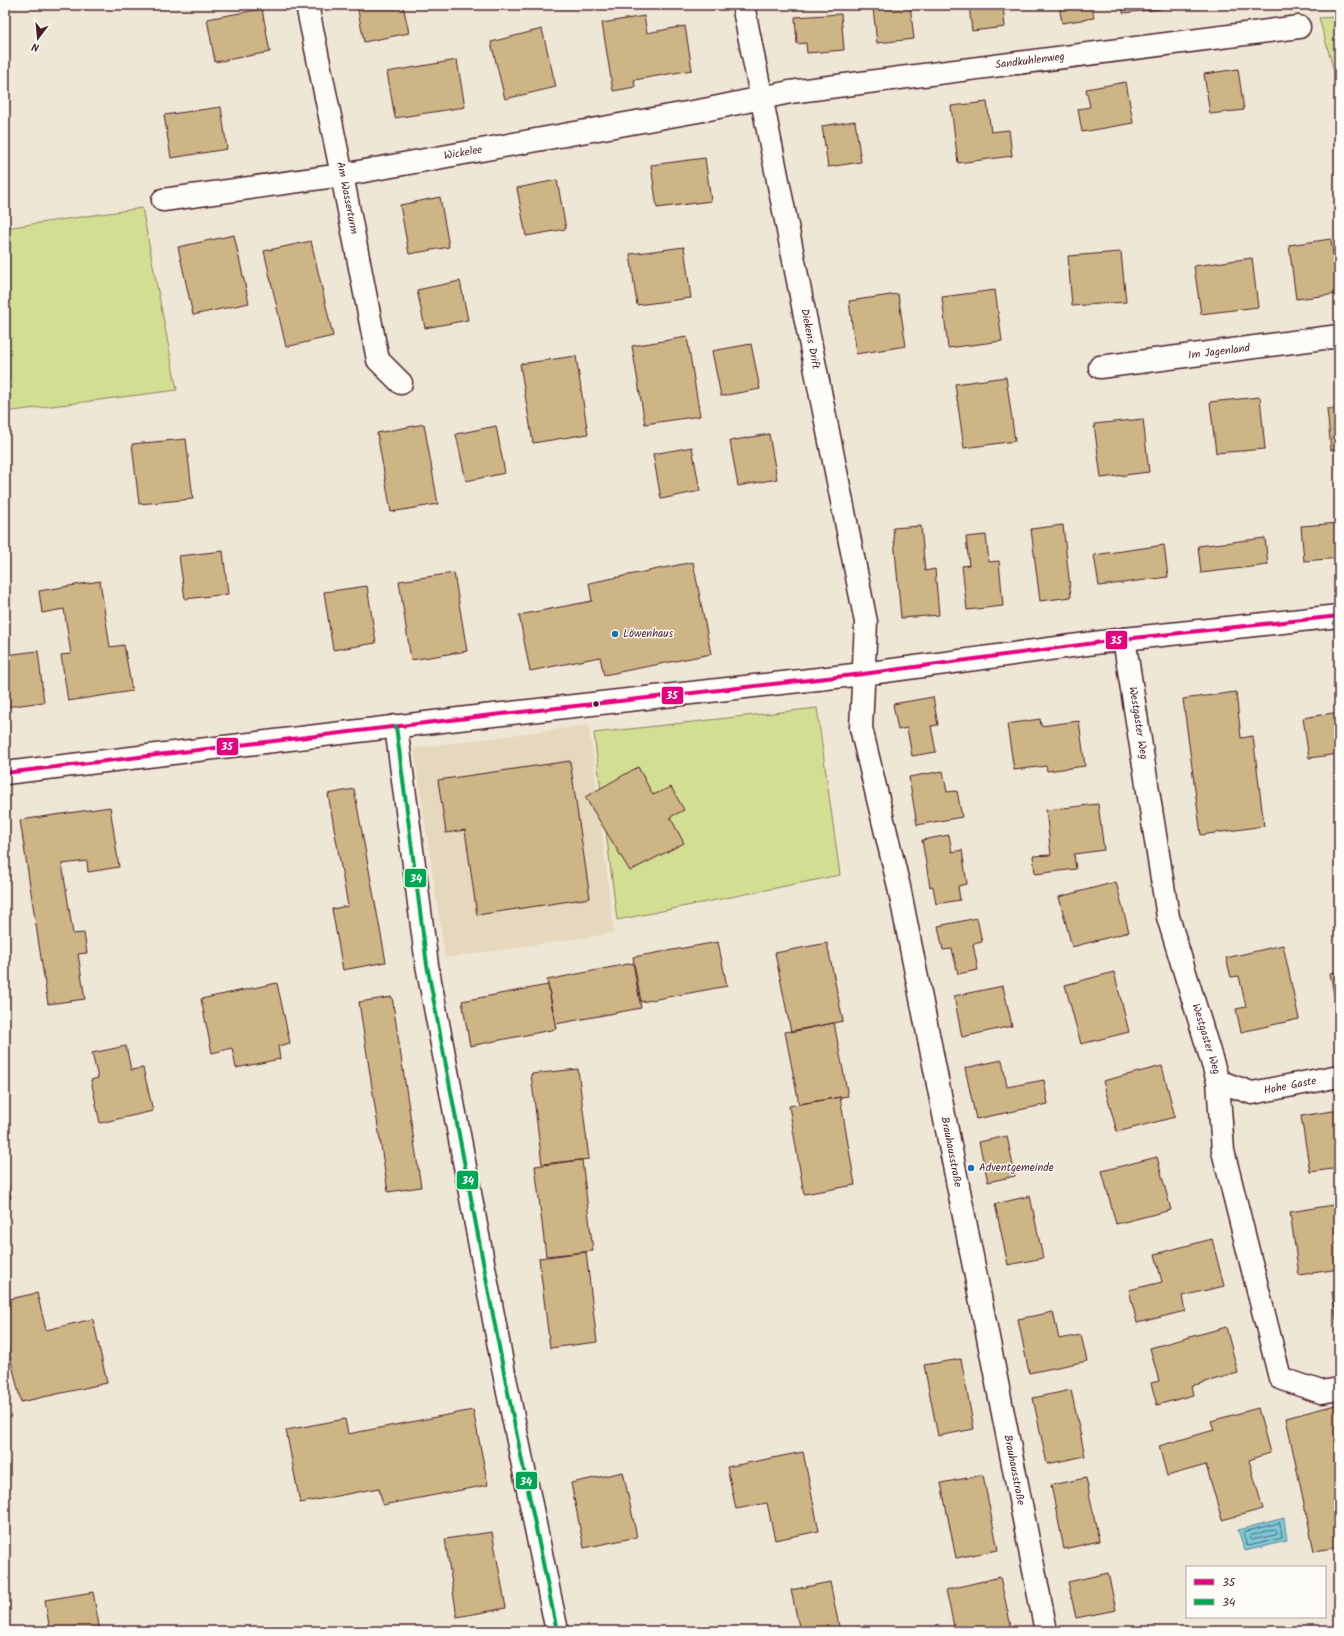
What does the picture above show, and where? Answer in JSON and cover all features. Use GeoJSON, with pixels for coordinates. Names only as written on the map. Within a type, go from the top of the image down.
{"type":"FeatureCollection","features":[{"type":"Feature","properties":{"kind":"street","name":"Am Wasserturm"},"geometry":{"type":"LineString","coordinates":[[307,5],[378,360],[401,383]]}},
{"type":"Feature","properties":{"kind":"street","name":"Diekens Drift"},"geometry":{"type":"LineString","coordinates":[[743,5],[866,622],[863,674]]}},
{"type":"Feature","properties":{"kind":"street","name":"Sandkuhlenweg"},"geometry":{"type":"LineString","coordinates":[[762,97],[790,92],[1299,27]]}},
{"type":"Feature","properties":{"kind":"street","name":"Wickelee"},"geometry":{"type":"LineString","coordinates":[[163,200],[342,174],[709,109],[762,97]]}},
{"type":"Feature","properties":{"kind":"street","name":"Im Jagenland"},"geometry":{"type":"LineString","coordinates":[[1100,367],[1339,336]]}},
{"type":"Feature","properties":{"kind":"street"},"geometry":{"type":"LineString","coordinates":[[5,773],[396,726],[863,674],[1124,639],[1339,616]]}},
{"type":"Feature","properties":{"kind":"street","name":"Westgaster Weg"},"geometry":{"type":"LineString","coordinates":[[1124,639],[1168,917],[1218,1081],[1223,1151],[1280,1378],[1321,1392],[1339,1389]]}},
{"type":"Feature","properties":{"kind":"street","name":"Brauhausstraße"},"geometry":{"type":"LineString","coordinates":[[863,674],[861,728],[898,887],[1046,1631]]}},
{"type":"Feature","properties":{"kind":"street"},"geometry":{"type":"LineString","coordinates":[[396,726],[427,965],[504,1373],[557,1631]]}},
{"type":"Feature","properties":{"kind":"street","name":"Hohe Gaste"},"geometry":{"type":"LineString","coordinates":[[1218,1081],[1252,1093],[1339,1076]]}},
{"type":"Feature","properties":{"kind":"shaded area"},"geometry":{"type":"Polygon","coordinates":[[[589,725],[614,933],[445,958],[414,748],[589,725]]]}},
{"type":"Feature","properties":{"kind":"green space"},"geometry":{"type":"Polygon","coordinates":[[[1339,17],[1339,89],[1319,18],[1339,17]]]}},
{"type":"Feature","properties":{"kind":"green space"},"geometry":{"type":"Polygon","coordinates":[[[142,208],[177,390],[5,412],[5,228],[142,208]]]}},
{"type":"Feature","properties":{"kind":"green space"},"geometry":{"type":"Polygon","coordinates":[[[817,708],[840,875],[617,920],[594,733],[817,708]]]}},
{"type":"Feature","properties":{"kind":"water"},"geometry":{"type":"Polygon","coordinates":[[[1284,1518],[1287,1541],[1245,1551],[1238,1530],[1284,1518]]]}},
{"type":"Feature","properties":{"kind":"building"},"geometry":{"type":"Polygon","coordinates":[[[357,5],[403,5],[409,33],[364,42],[357,5]]]}},
{"type":"Feature","properties":{"kind":"building"},"geometry":{"type":"Polygon","coordinates":[[[910,5],[914,39],[877,43],[873,8],[910,5]]]}},
{"type":"Feature","properties":{"kind":"building"},"geometry":{"type":"Polygon","coordinates":[[[969,5],[1003,5],[1005,27],[972,31],[969,5]]]}},
{"type":"Feature","properties":{"kind":"building"},"geometry":{"type":"Polygon","coordinates":[[[1059,5],[1092,5],[1094,18],[1062,23],[1059,5]]]}},
{"type":"Feature","properties":{"kind":"building"},"geometry":{"type":"Polygon","coordinates":[[[1122,5],[1161,5],[1161,9],[1123,13],[1122,5]]]}},
{"type":"Feature","properties":{"kind":"building"},"geometry":{"type":"Polygon","coordinates":[[[262,9],[270,52],[215,62],[207,19],[262,9]]]}},
{"type":"Feature","properties":{"kind":"building"},"geometry":{"type":"Polygon","coordinates":[[[841,14],[844,50],[807,53],[806,43],[797,44],[795,17],[841,14]]]}},
{"type":"Feature","properties":{"kind":"building"},"geometry":{"type":"Polygon","coordinates":[[[644,16],[647,33],[685,26],[692,70],[634,80],[635,87],[613,91],[602,23],[644,16]]]}},
{"type":"Feature","properties":{"kind":"building"},"geometry":{"type":"Polygon","coordinates":[[[542,29],[556,87],[505,99],[491,42],[542,29]]]}},
{"type":"Feature","properties":{"kind":"building"},"geometry":{"type":"Polygon","coordinates":[[[457,60],[465,107],[395,118],[387,72],[457,60]]]}},
{"type":"Feature","properties":{"kind":"building"},"geometry":{"type":"Polygon","coordinates":[[[1238,69],[1244,110],[1210,114],[1204,74],[1238,69]]]}},
{"type":"Feature","properties":{"kind":"building"},"geometry":{"type":"Polygon","coordinates":[[[1126,82],[1133,123],[1082,132],[1078,109],[1090,107],[1086,89],[1126,82]]]}},
{"type":"Feature","properties":{"kind":"building"},"geometry":{"type":"Polygon","coordinates":[[[987,102],[991,132],[1009,130],[1012,156],[958,163],[951,106],[987,102]]]}},
{"type":"Feature","properties":{"kind":"building"},"geometry":{"type":"Polygon","coordinates":[[[221,107],[227,149],[171,158],[164,115],[221,107]]]}},
{"type":"Feature","properties":{"kind":"building"},"geometry":{"type":"Polygon","coordinates":[[[855,121],[861,162],[828,167],[822,126],[855,121]]]}},
{"type":"Feature","properties":{"kind":"building"},"geometry":{"type":"Polygon","coordinates":[[[705,158],[711,201],[657,208],[651,165],[705,158]]]}},
{"type":"Feature","properties":{"kind":"building"},"geometry":{"type":"Polygon","coordinates":[[[557,180],[566,229],[526,236],[517,188],[557,180]]]}},
{"type":"Feature","properties":{"kind":"building"},"geometry":{"type":"Polygon","coordinates":[[[440,197],[449,247],[409,254],[400,205],[440,197]]]}},
{"type":"Feature","properties":{"kind":"building"},"geometry":{"type":"Polygon","coordinates":[[[234,235],[249,303],[193,315],[178,247],[234,235]]]}},
{"type":"Feature","properties":{"kind":"building"},"geometry":{"type":"Polygon","coordinates":[[[1331,239],[1338,294],[1296,299],[1289,245],[1331,239]]]}},
{"type":"Feature","properties":{"kind":"building"},"geometry":{"type":"Polygon","coordinates":[[[311,241],[333,336],[286,347],[264,251],[311,241]]]}},
{"type":"Feature","properties":{"kind":"building"},"geometry":{"type":"Polygon","coordinates":[[[684,247],[691,298],[637,305],[630,254],[684,247]]]}},
{"type":"Feature","properties":{"kind":"building"},"geometry":{"type":"Polygon","coordinates":[[[1121,252],[1126,302],[1072,306],[1068,256],[1121,252]]]}},
{"type":"Feature","properties":{"kind":"building"},"geometry":{"type":"Polygon","coordinates":[[[1252,258],[1258,307],[1201,314],[1194,266],[1252,258]]]}},
{"type":"Feature","properties":{"kind":"building"},"geometry":{"type":"Polygon","coordinates":[[[460,281],[468,320],[425,328],[417,290],[460,281]]]}},
{"type":"Feature","properties":{"kind":"building"},"geometry":{"type":"Polygon","coordinates":[[[995,290],[1002,341],[948,348],[942,297],[995,290]]]}},
{"type":"Feature","properties":{"kind":"building"},"geometry":{"type":"Polygon","coordinates":[[[898,294],[906,346],[856,354],[849,301],[898,294]]]}},
{"type":"Feature","properties":{"kind":"building"},"geometry":{"type":"Polygon","coordinates":[[[687,337],[700,416],[645,424],[632,346],[687,337]]]}},
{"type":"Feature","properties":{"kind":"building"},"geometry":{"type":"Polygon","coordinates":[[[751,344],[760,389],[721,396],[712,351],[751,344]]]}},
{"type":"Feature","properties":{"kind":"building"},"geometry":{"type":"Polygon","coordinates":[[[576,356],[588,434],[533,443],[520,364],[576,356]]]}},
{"type":"Feature","properties":{"kind":"building"},"geometry":{"type":"Polygon","coordinates":[[[1006,377],[1015,441],[964,448],[955,384],[1006,377]]]}},
{"type":"Feature","properties":{"kind":"building"},"geometry":{"type":"Polygon","coordinates":[[[1260,397],[1265,449],[1216,453],[1210,402],[1260,397]]]}},
{"type":"Feature","properties":{"kind":"building"},"geometry":{"type":"Polygon","coordinates":[[[1339,408],[1339,450],[1331,450],[1327,409],[1339,408]]]}},
{"type":"Feature","properties":{"kind":"building"},"geometry":{"type":"Polygon","coordinates":[[[1143,419],[1149,472],[1101,478],[1094,424],[1143,419]]]}},
{"type":"Feature","properties":{"kind":"building"},"geometry":{"type":"Polygon","coordinates":[[[424,424],[438,504],[391,512],[377,433],[424,424]]]}},
{"type":"Feature","properties":{"kind":"building"},"geometry":{"type":"Polygon","coordinates":[[[496,426],[505,473],[466,481],[456,434],[496,426]]]}},
{"type":"Feature","properties":{"kind":"building"},"geometry":{"type":"Polygon","coordinates":[[[769,434],[777,479],[738,486],[730,441],[769,434]]]}},
{"type":"Feature","properties":{"kind":"building"},"geometry":{"type":"Polygon","coordinates":[[[186,439],[193,499],[139,504],[132,444],[186,439]]]}},
{"type":"Feature","properties":{"kind":"building"},"geometry":{"type":"Polygon","coordinates":[[[692,447],[700,491],[661,499],[653,454],[692,447]]]}},
{"type":"Feature","properties":{"kind":"building"},"geometry":{"type":"Polygon","coordinates":[[[1339,523],[1339,558],[1304,561],[1301,526],[1339,523]]]}},
{"type":"Feature","properties":{"kind":"building"},"geometry":{"type":"Polygon","coordinates":[[[1063,525],[1071,597],[1040,601],[1031,529],[1063,525]]]}},
{"type":"Feature","properties":{"kind":"building"},"geometry":{"type":"Polygon","coordinates":[[[921,526],[925,571],[935,569],[939,615],[901,618],[893,528],[921,526]]]}},
{"type":"Feature","properties":{"kind":"building"},"geometry":{"type":"Polygon","coordinates":[[[986,535],[989,562],[999,561],[1003,606],[967,610],[962,566],[969,565],[966,537],[986,535]]]}},
{"type":"Feature","properties":{"kind":"building"},"geometry":{"type":"Polygon","coordinates":[[[1265,538],[1268,565],[1201,573],[1198,546],[1265,538]]]}},
{"type":"Feature","properties":{"kind":"building"},"geometry":{"type":"Polygon","coordinates":[[[1164,545],[1168,577],[1099,586],[1094,555],[1164,545]]]}},
{"type":"Feature","properties":{"kind":"building"},"geometry":{"type":"Polygon","coordinates":[[[223,551],[228,594],[185,599],[179,556],[223,551]]]}},
{"type":"Feature","properties":{"kind":"building","name":"Löwenhaus"},"geometry":{"type":"Polygon","coordinates":[[[693,562],[711,654],[604,675],[600,657],[530,671],[519,615],[592,601],[589,583],[693,562]]]}},
{"type":"Feature","properties":{"kind":"building"},"geometry":{"type":"Polygon","coordinates":[[[454,573],[467,651],[411,660],[399,581],[454,573]]]}},
{"type":"Feature","properties":{"kind":"building"},"geometry":{"type":"Polygon","coordinates":[[[100,581],[110,647],[124,645],[132,691],[68,701],[61,655],[71,654],[64,609],[42,613],[39,591],[100,581]]]}},
{"type":"Feature","properties":{"kind":"building"},"geometry":{"type":"Polygon","coordinates":[[[367,586],[376,643],[333,650],[324,592],[367,586]]]}},
{"type":"Feature","properties":{"kind":"building"},"geometry":{"type":"Polygon","coordinates":[[[38,651],[44,702],[5,707],[5,655],[38,651]]]}},
{"type":"Feature","properties":{"kind":"building"},"geometry":{"type":"Polygon","coordinates":[[[1236,692],[1241,738],[1253,736],[1264,826],[1201,835],[1183,699],[1236,692]]]}},
{"type":"Feature","properties":{"kind":"building"},"geometry":{"type":"Polygon","coordinates":[[[933,697],[938,725],[931,726],[936,752],[912,756],[907,728],[898,730],[893,704],[933,697]]]}},
{"type":"Feature","properties":{"kind":"building"},"geometry":{"type":"Polygon","coordinates":[[[1339,712],[1339,754],[1309,758],[1303,718],[1339,712]]]}},
{"type":"Feature","properties":{"kind":"building"},"geometry":{"type":"Polygon","coordinates":[[[1040,719],[1041,726],[1079,721],[1085,766],[1047,771],[1046,766],[1014,770],[1007,724],[1040,719]]]}},
{"type":"Feature","properties":{"kind":"building"},"geometry":{"type":"Polygon","coordinates":[[[570,761],[590,898],[477,915],[465,830],[446,833],[438,780],[570,761]]]}},
{"type":"Feature","properties":{"kind":"building"},"geometry":{"type":"Polygon","coordinates":[[[638,767],[653,795],[671,787],[684,810],[670,817],[684,843],[630,871],[585,797],[638,767]]]}},
{"type":"Feature","properties":{"kind":"building"},"geometry":{"type":"Polygon","coordinates":[[[943,771],[947,792],[957,791],[962,817],[917,825],[909,777],[943,771]]]}},
{"type":"Feature","properties":{"kind":"building"},"geometry":{"type":"Polygon","coordinates":[[[354,789],[386,962],[343,970],[332,909],[348,906],[328,794],[354,789]]]}},
{"type":"Feature","properties":{"kind":"building"},"geometry":{"type":"Polygon","coordinates":[[[1098,804],[1104,850],[1074,854],[1076,869],[1035,874],[1033,856],[1051,855],[1046,810],[1098,804]]]}},
{"type":"Feature","properties":{"kind":"building"},"geometry":{"type":"Polygon","coordinates":[[[110,807],[119,867],[88,872],[87,861],[62,864],[73,934],[84,933],[87,953],[78,954],[85,999],[48,1004],[20,820],[110,807]]]}},
{"type":"Feature","properties":{"kind":"building"},"geometry":{"type":"Polygon","coordinates":[[[949,835],[952,852],[962,850],[967,884],[958,886],[960,900],[936,904],[933,886],[930,887],[922,840],[949,835]]]}},
{"type":"Feature","properties":{"kind":"building"},"geometry":{"type":"Polygon","coordinates":[[[1116,882],[1129,932],[1072,947],[1059,897],[1116,882]]]}},
{"type":"Feature","properties":{"kind":"building"},"geometry":{"type":"Polygon","coordinates":[[[977,918],[982,942],[973,944],[978,970],[958,974],[952,949],[943,950],[938,926],[977,918]]]}},
{"type":"Feature","properties":{"kind":"building"},"geometry":{"type":"Polygon","coordinates":[[[718,942],[727,986],[641,1002],[633,957],[718,942]]]}},
{"type":"Feature","properties":{"kind":"building"},"geometry":{"type":"Polygon","coordinates":[[[827,943],[843,1021],[791,1032],[775,953],[827,943]]]}},
{"type":"Feature","properties":{"kind":"building"},"geometry":{"type":"Polygon","coordinates":[[[1283,945],[1299,1019],[1241,1032],[1236,1009],[1246,1007],[1239,976],[1231,977],[1226,958],[1283,945]]]}},
{"type":"Feature","properties":{"kind":"building"},"geometry":{"type":"Polygon","coordinates":[[[633,963],[641,1008],[556,1024],[547,980],[633,963]]]}},
{"type":"Feature","properties":{"kind":"building"},"geometry":{"type":"Polygon","coordinates":[[[1114,972],[1129,1032],[1081,1044],[1065,985],[1114,972]]]}},
{"type":"Feature","properties":{"kind":"building"},"geometry":{"type":"Polygon","coordinates":[[[1339,972],[1339,1020],[1330,973],[1339,972]]]}},
{"type":"Feature","properties":{"kind":"building"},"geometry":{"type":"Polygon","coordinates":[[[277,983],[290,1043],[278,1046],[280,1059],[236,1068],[232,1048],[212,1053],[201,999],[277,983]]]}},
{"type":"Feature","properties":{"kind":"building"},"geometry":{"type":"Polygon","coordinates":[[[548,985],[556,1029],[470,1046],[462,1001],[548,985]]]}},
{"type":"Feature","properties":{"kind":"building"},"geometry":{"type":"Polygon","coordinates":[[[1003,986],[1012,1026],[962,1037],[954,996],[1003,986]]]}},
{"type":"Feature","properties":{"kind":"building"},"geometry":{"type":"Polygon","coordinates":[[[392,997],[421,1187],[388,1192],[359,1002],[392,997]]]}},
{"type":"Feature","properties":{"kind":"building"},"geometry":{"type":"Polygon","coordinates":[[[834,1023],[848,1096],[799,1104],[785,1032],[834,1023]]]}},
{"type":"Feature","properties":{"kind":"building"},"geometry":{"type":"Polygon","coordinates":[[[126,1046],[131,1070],[143,1068],[153,1111],[100,1123],[91,1080],[98,1078],[92,1053],[126,1046]]]}},
{"type":"Feature","properties":{"kind":"building"},"geometry":{"type":"Polygon","coordinates":[[[1002,1060],[1007,1087],[1044,1080],[1048,1104],[976,1119],[965,1068],[1002,1060]]]}},
{"type":"Feature","properties":{"kind":"building"},"geometry":{"type":"Polygon","coordinates":[[[1162,1066],[1175,1117],[1117,1132],[1103,1081],[1162,1066]]]}},
{"type":"Feature","properties":{"kind":"building"},"geometry":{"type":"Polygon","coordinates":[[[578,1069],[589,1159],[542,1164],[531,1074],[578,1069]]]}},
{"type":"Feature","properties":{"kind":"building"},"geometry":{"type":"Polygon","coordinates":[[[840,1097],[855,1185],[804,1194],[789,1106],[840,1097]]]}},
{"type":"Feature","properties":{"kind":"building"},"geometry":{"type":"Polygon","coordinates":[[[1339,1110],[1339,1168],[1310,1172],[1301,1116],[1339,1110]]]}},
{"type":"Feature","properties":{"kind":"building"},"geometry":{"type":"Polygon","coordinates":[[[1007,1136],[1015,1176],[988,1182],[979,1142],[1007,1136]]]}},
{"type":"Feature","properties":{"kind":"building"},"geometry":{"type":"Polygon","coordinates":[[[1157,1157],[1171,1210],[1116,1224],[1102,1171],[1157,1157]]]}},
{"type":"Feature","properties":{"kind":"building"},"geometry":{"type":"Polygon","coordinates":[[[582,1160],[593,1251],[546,1256],[535,1166],[582,1160]]]}},
{"type":"Feature","properties":{"kind":"building"},"geometry":{"type":"Polygon","coordinates":[[[5,1172],[11,1198],[5,1199],[5,1172]]]}},
{"type":"Feature","properties":{"kind":"building"},"geometry":{"type":"Polygon","coordinates":[[[1030,1196],[1043,1258],[1008,1265],[995,1204],[1030,1196]]]}},
{"type":"Feature","properties":{"kind":"building"},"geometry":{"type":"Polygon","coordinates":[[[1339,1204],[1339,1269],[1299,1275],[1290,1212],[1339,1204]]]}},
{"type":"Feature","properties":{"kind":"building"},"geometry":{"type":"Polygon","coordinates":[[[1212,1239],[1224,1286],[1182,1296],[1185,1311],[1137,1323],[1129,1290],[1162,1282],[1155,1254],[1212,1239]]]}},
{"type":"Feature","properties":{"kind":"building"},"geometry":{"type":"Polygon","coordinates":[[[586,1252],[597,1342],[550,1348],[539,1258],[586,1252]]]}},
{"type":"Feature","properties":{"kind":"building"},"geometry":{"type":"Polygon","coordinates":[[[1339,1291],[1339,1336],[1332,1292],[1339,1291]]]}},
{"type":"Feature","properties":{"kind":"building"},"geometry":{"type":"Polygon","coordinates":[[[37,1293],[46,1330],[93,1319],[107,1383],[21,1402],[8,1348],[5,1348],[5,1300],[37,1293]]]}},
{"type":"Feature","properties":{"kind":"building"},"geometry":{"type":"Polygon","coordinates":[[[1053,1312],[1059,1339],[1081,1335],[1087,1361],[1029,1373],[1018,1319],[1053,1312]]]}},
{"type":"Feature","properties":{"kind":"building"},"geometry":{"type":"Polygon","coordinates":[[[1226,1327],[1238,1373],[1191,1386],[1193,1395],[1157,1405],[1151,1383],[1159,1381],[1150,1348],[1226,1327]]]}},
{"type":"Feature","properties":{"kind":"building"},"geometry":{"type":"Polygon","coordinates":[[[961,1359],[974,1429],[938,1436],[924,1365],[961,1359]]]}},
{"type":"Feature","properties":{"kind":"building"},"geometry":{"type":"Polygon","coordinates":[[[1071,1390],[1085,1456],[1047,1464],[1033,1398],[1071,1390]]]}},
{"type":"Feature","properties":{"kind":"building"},"geometry":{"type":"Polygon","coordinates":[[[1339,1404],[1339,1547],[1314,1551],[1286,1418],[1339,1404]]]}},
{"type":"Feature","properties":{"kind":"building"},"geometry":{"type":"Polygon","coordinates":[[[1258,1408],[1270,1453],[1249,1460],[1263,1509],[1222,1520],[1206,1465],[1167,1476],[1159,1446],[1214,1430],[1211,1421],[1258,1408]]]}},
{"type":"Feature","properties":{"kind":"building"},"geometry":{"type":"Polygon","coordinates":[[[473,1410],[488,1485],[383,1505],[379,1488],[300,1503],[286,1430],[345,1419],[348,1434],[473,1410]]]}},
{"type":"Feature","properties":{"kind":"building"},"geometry":{"type":"Polygon","coordinates":[[[803,1452],[819,1531],[775,1540],[767,1503],[736,1509],[727,1467],[803,1452]]]}},
{"type":"Feature","properties":{"kind":"building"},"geometry":{"type":"Polygon","coordinates":[[[623,1472],[637,1537],[584,1548],[571,1483],[623,1472]]]}},
{"type":"Feature","properties":{"kind":"building"},"geometry":{"type":"Polygon","coordinates":[[[983,1475],[998,1550],[956,1558],[941,1483],[983,1475]]]}},
{"type":"Feature","properties":{"kind":"building"},"geometry":{"type":"Polygon","coordinates":[[[1086,1478],[1099,1541],[1064,1549],[1051,1485],[1086,1478]]]}},
{"type":"Feature","properties":{"kind":"building"},"geometry":{"type":"Polygon","coordinates":[[[492,1532],[506,1608],[457,1617],[445,1539],[492,1532]]]}},
{"type":"Feature","properties":{"kind":"building"},"geometry":{"type":"Polygon","coordinates":[[[1108,1573],[1116,1610],[1076,1618],[1068,1582],[1108,1573]]]}},
{"type":"Feature","properties":{"kind":"building"},"geometry":{"type":"Polygon","coordinates":[[[1000,1577],[1012,1631],[955,1631],[946,1590],[1000,1577]]]}},
{"type":"Feature","properties":{"kind":"building"},"geometry":{"type":"Polygon","coordinates":[[[830,1582],[840,1631],[800,1631],[791,1590],[830,1582]]]}},
{"type":"Feature","properties":{"kind":"building"},"geometry":{"type":"Polygon","coordinates":[[[93,1592],[100,1631],[50,1631],[45,1600],[93,1592]]]}},
{"type":"Feature","properties":{"kind":"transit line","name":"35"},"geometry":{"type":"LineString","coordinates":[[5,773],[484,716],[863,674],[1124,639],[1339,616]]}},
{"type":"Feature","properties":{"kind":"transit line","name":"34"},"geometry":{"type":"LineString","coordinates":[[396,726],[427,965],[504,1373],[557,1631]]}},
{"type":"Feature","properties":{"kind":"place","name":"Löwenhaus"},"geometry":{"type":"Point","coordinates":[615,634]}},
{"type":"Feature","properties":{"kind":"place","name":"Adventgemeinde"},"geometry":{"type":"Point","coordinates":[971,1168]}}]}
